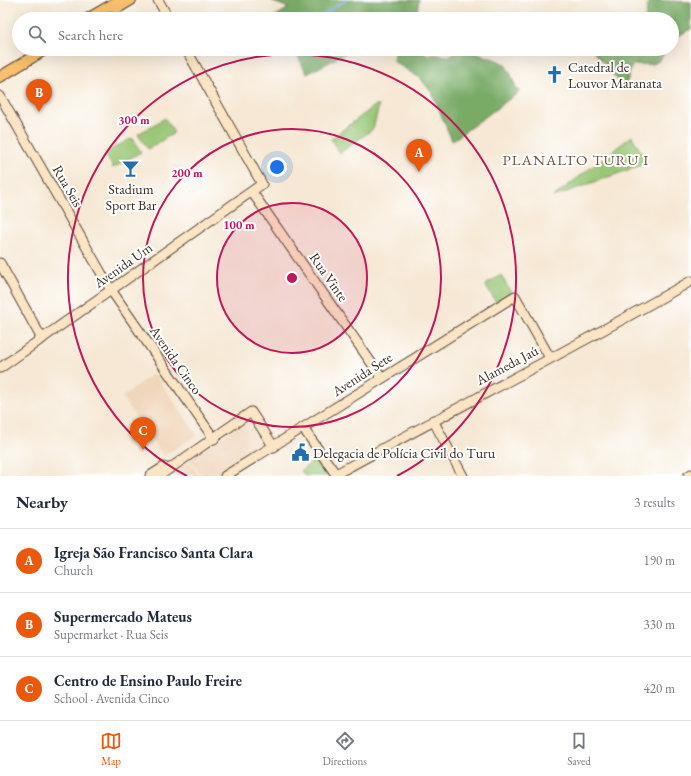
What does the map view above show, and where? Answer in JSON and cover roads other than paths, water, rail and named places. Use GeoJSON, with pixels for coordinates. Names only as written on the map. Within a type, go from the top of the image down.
{"type":"FeatureCollection","features":[{"type":"Feature","properties":{"kind":"main road"},"geometry":{"type":"LineString","coordinates":[[99,12],[120,0]]}},
{"type":"Feature","properties":{"kind":"main road"},"geometry":{"type":"LineString","coordinates":[[110,12],[131,0]]}},
{"type":"Feature","properties":{"kind":"main road"},"geometry":{"type":"LineString","coordinates":[[0,70],[23,56]]}},
{"type":"Feature","properties":{"kind":"main road"},"geometry":{"type":"LineString","coordinates":[[0,77],[34,56]]}},
{"type":"Feature","properties":{"kind":"street"},"geometry":{"type":"LineString","coordinates":[[158,0],[165,12]]}},
{"type":"Feature","properties":{"kind":"street","name":"Avenida Um"},"geometry":{"type":"LineString","coordinates":[[0,368],[262,184],[190,56]]}},
{"type":"Feature","properties":{"kind":"street","name":"Rua Seis"},"geometry":{"type":"LineString","coordinates":[[0,96],[109,292]]}},
{"type":"Feature","properties":{"kind":"street","name":"Rua Vinte"},"geometry":{"type":"LineString","coordinates":[[252,192],[382,378]]}},
{"type":"Feature","properties":{"kind":"street"},"geometry":{"type":"LineString","coordinates":[[0,263],[42,339]]}},
{"type":"Feature","properties":{"kind":"street","name":"Alameda Jaú"},"geometry":{"type":"LineString","coordinates":[[337,475],[433,420],[633,314],[691,281]]}},
{"type":"Feature","properties":{"kind":"street","name":"Avenida Cinco"},"geometry":{"type":"LineString","coordinates":[[109,292],[210,438]]}},
{"type":"Feature","properties":{"kind":"street","name":"Avenida Sete"},"geometry":{"type":"LineString","coordinates":[[225,476],[274,447],[515,296],[550,358]]}},
{"type":"Feature","properties":{"kind":"street"},"geometry":{"type":"LineString","coordinates":[[150,476],[251,412],[274,447]]}},
{"type":"Feature","properties":{"kind":"street"},"geometry":{"type":"LineString","coordinates":[[433,420],[463,476]]}},
{"type":"Feature","properties":{"kind":"street"},"geometry":{"type":"LineString","coordinates":[[303,428],[337,475]]}},
{"type":"Feature","properties":{"kind":"street"},"geometry":{"type":"LineString","coordinates":[[159,476],[210,438]]}},
{"type":"Feature","properties":{"kind":"waterway"},"geometry":{"type":"LineString","coordinates":[[327,12],[346,0]]}},
{"type":"Feature","properties":{"kind":"place","name":"Catedral de Louvor Maranata"},"geometry":{"type":"Point","coordinates":[555,75]}},
{"type":"Feature","properties":{"kind":"place","name":"Supermercado Mateus"},"geometry":{"type":"Point","coordinates":[39,112]}},
{"type":"Feature","properties":{"kind":"place","name":"Stadium Sport Bar"},"geometry":{"type":"Point","coordinates":[131,169]}},
{"type":"Feature","properties":{"kind":"place","name":"Igreja São Francisco Santa Clara"},"geometry":{"type":"Point","coordinates":[419,172]}},
{"type":"Feature","properties":{"kind":"place","name":"Centro de Ensino Paulo Freire"},"geometry":{"type":"Point","coordinates":[143,450]}},
{"type":"Feature","properties":{"kind":"place","name":"Delegacia de Polícia Civil do Turu"},"geometry":{"type":"Point","coordinates":[300,453]}},
{"type":"Feature","properties":{"kind":"district","name":"PLANALTO TURU I"},"geometry":{"type":"Point","coordinates":[576,159]}}]}
